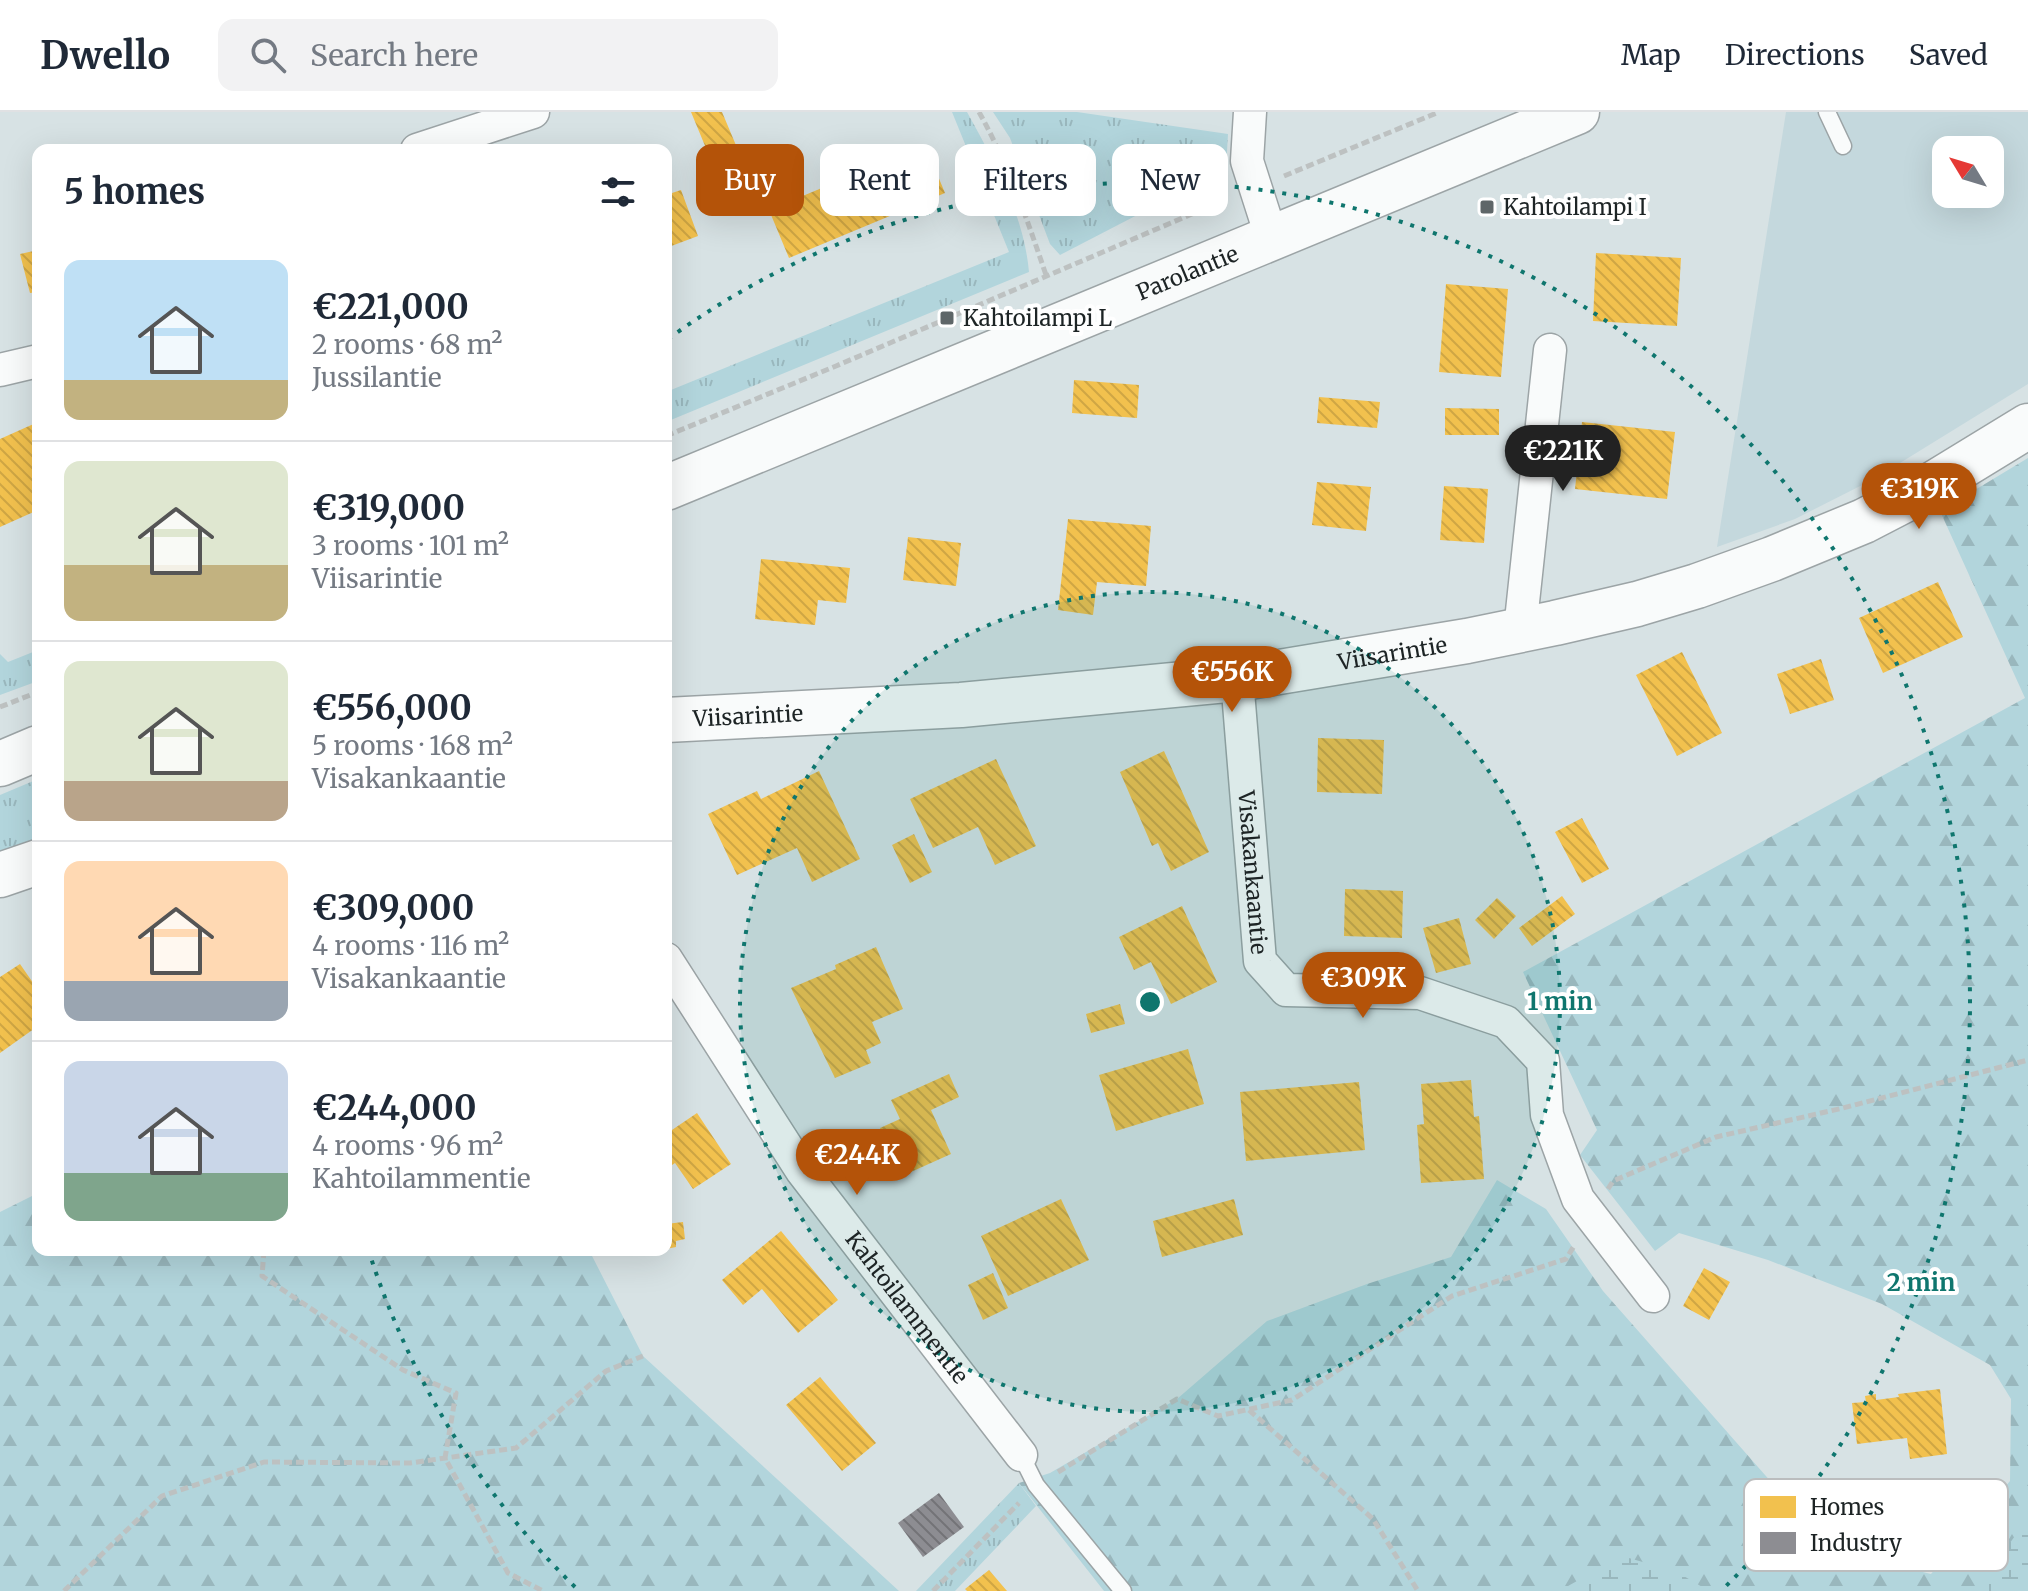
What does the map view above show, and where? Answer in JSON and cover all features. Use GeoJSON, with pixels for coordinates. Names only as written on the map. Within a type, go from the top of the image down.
{"type":"FeatureCollection","features":[{"type":"Feature","properties":{"kind":"street"},"geometry":{"type":"LineString","coordinates":[[435,144],[533,112]]}},
{"type":"Feature","properties":{"kind":"street"},"geometry":{"type":"LineString","coordinates":[[1250,112],[1247,161],[1272,239]]}},
{"type":"Feature","properties":{"kind":"street","name":"Parolantie"},"geometry":{"type":"LineString","coordinates":[[672,486],[1577,112]]}},
{"type":"Feature","properties":{"kind":"street"},"geometry":{"type":"LineString","coordinates":[[1520,630],[1550,350]]}},
{"type":"Feature","properties":{"kind":"street"},"geometry":{"type":"LineString","coordinates":[[0,370],[32,362]]}},
{"type":"Feature","properties":{"kind":"street","name":"Viisarintie"},"geometry":{"type":"LineString","coordinates":[[672,720],[961,705],[1237,679],[1520,630],[1652,600],[1772,559],[1864,521],[1920,492],[2028,426]]}},
{"type":"Feature","properties":{"kind":"street","name":"Visakankaantie"},"geometry":{"type":"LineString","coordinates":[[1237,679],[1260,961],[1286,990],[1420,993],[1506,1022],[1543,1061],[1547,1115],[1578,1199],[1653,1296]]}},
{"type":"Feature","properties":{"kind":"street"},"geometry":{"type":"LineString","coordinates":[[0,764],[32,751]]}},
{"type":"Feature","properties":{"kind":"street"},"geometry":{"type":"LineString","coordinates":[[0,875],[32,864]]}},
{"type":"Feature","properties":{"kind":"street","name":"Kahtoilammentie"},"geometry":{"type":"LineString","coordinates":[[672,968],[802,1171],[1021,1455]]}},
{"type":"Feature","properties":{"kind":"lane"},"geometry":{"type":"LineString","coordinates":[[1827,112],[1843,146]]}},
{"type":"Feature","properties":{"kind":"lane"},"geometry":{"type":"LineString","coordinates":[[1021,1455],[1036,1485],[1123,1591]]}},
{"type":"Feature","properties":{"kind":"path"},"geometry":{"type":"LineString","coordinates":[[979,112],[997,143],[1020,198],[1046,275]]}},
{"type":"Feature","properties":{"kind":"path"},"geometry":{"type":"LineString","coordinates":[[672,434],[1439,112]]}},
{"type":"Feature","properties":{"kind":"path"},"geometry":{"type":"LineString","coordinates":[[0,707],[32,694]]}},
{"type":"Feature","properties":{"kind":"path"},"geometry":{"type":"LineString","coordinates":[[933,1591],[1036,1485],[1177,1399],[1218,1416],[1292,1400],[1452,1296],[1566,1259],[1613,1181],[1716,1137],[2028,1060]]}},
{"type":"Feature","properties":{"kind":"path"},"geometry":{"type":"LineString","coordinates":[[264,1256],[262,1276],[403,1370],[456,1393],[445,1458],[508,1573],[543,1591]]}},
{"type":"Feature","properties":{"kind":"path"},"geometry":{"type":"LineString","coordinates":[[64,1591],[162,1496],[264,1462],[410,1463],[516,1448],[606,1371],[643,1356]]}},
{"type":"Feature","properties":{"kind":"path"},"geometry":{"type":"LineString","coordinates":[[1248,1409],[1373,1519],[1418,1591]]}},
{"type":"Feature","properties":{"kind":"shaded area"},"geometry":{"type":"Polygon","coordinates":[[[1786,112],[2028,112],[2028,384],[1874,479],[1795,519],[1717,547],[1786,112]]]}},
{"type":"Feature","properties":{"kind":"green space"},"geometry":{"type":"Polygon","coordinates":[[[952,112],[967,112],[984,144],[965,144],[952,112]]]}},
{"type":"Feature","properties":{"kind":"green space"},"geometry":{"type":"Polygon","coordinates":[[[993,112],[1077,112],[1228,134],[1227,144],[1112,144],[1112,216],[1135,216],[1060,255],[1050,244],[1039,216],[1096,216],[1096,144],[1012,144],[993,112]]]}},
{"type":"Feature","properties":{"kind":"green space"},"geometry":{"type":"Polygon","coordinates":[[[994,216],[1016,216],[1029,272],[672,420],[672,390],[1009,252],[994,216]]]}},
{"type":"Feature","properties":{"kind":"green space"},"geometry":{"type":"Polygon","coordinates":[[[2028,458],[2028,1591],[1104,1591],[1019,1483],[1050,1473],[1177,1399],[1267,1321],[1451,1257],[1497,1180],[1546,1209],[1603,1291],[1768,1479],[1744,1479],[1744,1571],[1918,1571],[1931,1574],[1934,1571],[2008,1571],[2011,1399],[1990,1365],[1882,1304],[1768,1260],[1679,1233],[1655,1251],[1580,1155],[1597,1130],[1523,972],[2025,698],[1940,511],[2028,458]]]}},
{"type":"Feature","properties":{"kind":"green space"},"geometry":{"type":"Polygon","coordinates":[[[32,652],[32,683],[0,695],[0,654],[8,662],[32,652]]]}},
{"type":"Feature","properties":{"kind":"green space"},"geometry":{"type":"Polygon","coordinates":[[[32,782],[32,844],[0,856],[0,795],[32,782]]]}},
{"type":"Feature","properties":{"kind":"green space"},"geometry":{"type":"Polygon","coordinates":[[[32,1196],[32,1256],[592,1256],[643,1356],[899,1591],[0,1591],[0,1212],[32,1196]]]}},
{"type":"Feature","properties":{"kind":"green space"},"geometry":{"type":"Polygon","coordinates":[[[1019,1483],[1036,1506],[955,1591],[916,1591],[1019,1483]]]}},
{"type":"Feature","properties":{"kind":"green space"},"geometry":{"type":"Polygon","coordinates":[[[2028,1518],[2028,1591],[1975,1591],[1990,1571],[2008,1571],[2008,1546],[2028,1518]]]}},
{"type":"Feature","properties":{"kind":"green space"},"geometry":{"type":"Polygon","coordinates":[[[1622,1556],[1677,1572],[1709,1591],[1559,1591],[1622,1556]]]}},
{"type":"Feature","properties":{"kind":"building: Homes"},"geometry":{"type":"Polygon","coordinates":[[[691,112],[722,112],[735,144],[704,144],[691,112]]]}},
{"type":"Feature","properties":{"kind":"building: Homes"},"geometry":{"type":"Polygon","coordinates":[[[939,179],[945,193],[939,196],[939,179]]]}},
{"type":"Feature","properties":{"kind":"building: Homes"},"geometry":{"type":"Polygon","coordinates":[[[820,189],[820,216],[890,216],[789,258],[772,216],[804,216],[804,195],[820,189]]]}},
{"type":"Feature","properties":{"kind":"building: Homes"},"geometry":{"type":"Polygon","coordinates":[[[681,190],[698,236],[672,246],[672,193],[681,190]]]}},
{"type":"Feature","properties":{"kind":"building: Homes"},"geometry":{"type":"Polygon","coordinates":[[[32,251],[32,293],[30,293],[20,254],[32,251]]]}},
{"type":"Feature","properties":{"kind":"building: Homes"},"geometry":{"type":"Polygon","coordinates":[[[1596,253],[1681,258],[1677,326],[1593,321],[1596,253]]]}},
{"type":"Feature","properties":{"kind":"building: Homes"},"geometry":{"type":"Polygon","coordinates":[[[1446,284],[1508,289],[1501,377],[1439,372],[1446,284]]]}},
{"type":"Feature","properties":{"kind":"building: Homes"},"geometry":{"type":"Polygon","coordinates":[[[1074,380],[1139,385],[1137,418],[1072,413],[1074,380]]]}},
{"type":"Feature","properties":{"kind":"building: Homes"},"geometry":{"type":"Polygon","coordinates":[[[1319,397],[1380,402],[1377,428],[1317,423],[1319,397]]]}},
{"type":"Feature","properties":{"kind":"building: Homes"},"geometry":{"type":"Polygon","coordinates":[[[1445,408],[1499,409],[1499,435],[1445,435],[1445,408]]]}},
{"type":"Feature","properties":{"kind":"building: Homes"},"geometry":{"type":"Polygon","coordinates":[[[1582,422],[1675,432],[1667,499],[1575,489],[1582,422]]]}},
{"type":"Feature","properties":{"kind":"building: Homes"},"geometry":{"type":"Polygon","coordinates":[[[32,425],[32,513],[0,527],[0,439],[32,425]]]}},
{"type":"Feature","properties":{"kind":"building: Homes"},"geometry":{"type":"Polygon","coordinates":[[[1317,482],[1371,487],[1366,531],[1312,525],[1317,482]]]}},
{"type":"Feature","properties":{"kind":"building: Homes"},"geometry":{"type":"Polygon","coordinates":[[[1444,486],[1488,489],[1484,543],[1440,540],[1444,486]]]}},
{"type":"Feature","properties":{"kind":"building: Homes"},"geometry":{"type":"Polygon","coordinates":[[[1068,519],[1151,526],[1146,586],[1097,582],[1093,615],[1058,610],[1068,519]]]}},
{"type":"Feature","properties":{"kind":"building: Homes"},"geometry":{"type":"Polygon","coordinates":[[[908,537],[961,543],[956,586],[903,580],[908,537]]]}},
{"type":"Feature","properties":{"kind":"building: Homes"},"geometry":{"type":"Polygon","coordinates":[[[761,559],[850,568],[846,603],[818,600],[815,625],[755,619],[761,559]]]}},
{"type":"Feature","properties":{"kind":"building: Homes"},"geometry":{"type":"Polygon","coordinates":[[[1938,582],[1963,637],[1883,673],[1859,618],[1938,582]]]}},
{"type":"Feature","properties":{"kind":"building: Homes"},"geometry":{"type":"Polygon","coordinates":[[[1682,652],[1722,733],[1677,756],[1636,675],[1682,652]]]}},
{"type":"Feature","properties":{"kind":"building: Homes"},"geometry":{"type":"Polygon","coordinates":[[[1821,659],[1834,700],[1790,714],[1777,674],[1821,659]]]}},
{"type":"Feature","properties":{"kind":"building: Homes"},"geometry":{"type":"Polygon","coordinates":[[[1318,738],[1384,740],[1382,794],[1317,792],[1318,738]]]}},
{"type":"Feature","properties":{"kind":"building: Homes"},"geometry":{"type":"Polygon","coordinates":[[[1164,751],[1209,852],[1171,871],[1158,843],[1152,846],[1120,772],[1164,751]]]}},
{"type":"Feature","properties":{"kind":"building: Homes"},"geometry":{"type":"Polygon","coordinates":[[[996,759],[1036,846],[995,865],[978,827],[933,848],[910,799],[996,759]]]}},
{"type":"Feature","properties":{"kind":"building: Homes"},"geometry":{"type":"Polygon","coordinates":[[[819,771],[860,859],[812,882],[797,848],[737,875],[708,814],[757,791],[761,799],[819,771]]]}},
{"type":"Feature","properties":{"kind":"building: Homes"},"geometry":{"type":"Polygon","coordinates":[[[1582,818],[1609,869],[1582,883],[1555,832],[1582,818]]]}},
{"type":"Feature","properties":{"kind":"building: Homes"},"geometry":{"type":"Polygon","coordinates":[[[914,834],[932,872],[910,883],[892,845],[914,834]]]}},
{"type":"Feature","properties":{"kind":"building: Homes"},"geometry":{"type":"Polygon","coordinates":[[[1345,889],[1403,891],[1402,938],[1344,936],[1345,889]]]}},
{"type":"Feature","properties":{"kind":"building: Homes"},"geometry":{"type":"Polygon","coordinates":[[[1562,896],[1575,914],[1532,946],[1519,928],[1562,896]]]}},
{"type":"Feature","properties":{"kind":"building: Homes"},"geometry":{"type":"Polygon","coordinates":[[[1497,898],[1516,916],[1494,939],[1475,920],[1497,898]]]}},
{"type":"Feature","properties":{"kind":"building: Homes"},"geometry":{"type":"Polygon","coordinates":[[[1182,906],[1217,982],[1171,1004],[1151,962],[1134,970],[1119,937],[1182,906]]]}},
{"type":"Feature","properties":{"kind":"building: Homes"},"geometry":{"type":"Polygon","coordinates":[[[1459,918],[1471,964],[1436,973],[1423,928],[1459,918]]]}},
{"type":"Feature","properties":{"kind":"building: Homes"},"geometry":{"type":"Polygon","coordinates":[[[876,947],[903,1009],[872,1022],[881,1043],[866,1050],[871,1063],[835,1078],[791,988],[836,969],[835,965],[876,947]]]}},
{"type":"Feature","properties":{"kind":"building: Homes"},"geometry":{"type":"Polygon","coordinates":[[[20,964],[32,981],[32,1030],[0,1053],[0,977],[20,964]]]}},
{"type":"Feature","properties":{"kind":"building: Homes"},"geometry":{"type":"Polygon","coordinates":[[[1120,1004],[1125,1024],[1091,1033],[1086,1014],[1120,1004]]]}},
{"type":"Feature","properties":{"kind":"building: Homes"},"geometry":{"type":"Polygon","coordinates":[[[1188,1049],[1204,1104],[1116,1131],[1099,1075],[1188,1049]]]}},
{"type":"Feature","properties":{"kind":"building: Homes"},"geometry":{"type":"Polygon","coordinates":[[[949,1074],[959,1097],[931,1110],[951,1154],[902,1176],[880,1128],[900,1119],[891,1100],[949,1074]]]}},
{"type":"Feature","properties":{"kind":"building: Homes"},"geometry":{"type":"Polygon","coordinates":[[[1471,1080],[1474,1117],[1479,1116],[1484,1179],[1421,1183],[1417,1125],[1424,1124],[1421,1084],[1471,1080]]]}},
{"type":"Feature","properties":{"kind":"building: Homes"},"geometry":{"type":"Polygon","coordinates":[[[1359,1082],[1365,1150],[1246,1161],[1240,1092],[1359,1082]]]}},
{"type":"Feature","properties":{"kind":"building: Homes"},"geometry":{"type":"Polygon","coordinates":[[[697,1113],[731,1164],[693,1189],[675,1163],[672,1165],[672,1130],[697,1113]]]}},
{"type":"Feature","properties":{"kind":"building: Homes"},"geometry":{"type":"Polygon","coordinates":[[[1061,1199],[1089,1260],[1008,1296],[981,1236],[1061,1199]]]}},
{"type":"Feature","properties":{"kind":"building: Homes"},"geometry":{"type":"Polygon","coordinates":[[[1234,1199],[1243,1235],[1162,1257],[1153,1221],[1234,1199]]]}},
{"type":"Feature","properties":{"kind":"building: Homes"},"geometry":{"type":"Polygon","coordinates":[[[683,1222],[685,1239],[676,1241],[676,1247],[672,1248],[672,1223],[683,1222]]]}},
{"type":"Feature","properties":{"kind":"building: Homes"},"geometry":{"type":"Polygon","coordinates":[[[781,1231],[838,1300],[798,1333],[762,1289],[743,1305],[722,1280],[781,1231]]]}},
{"type":"Feature","properties":{"kind":"building: Homes"},"geometry":{"type":"Polygon","coordinates":[[[1704,1268],[1730,1282],[1709,1320],[1683,1306],[1704,1268]]]}},
{"type":"Feature","properties":{"kind":"building: Homes"},"geometry":{"type":"Polygon","coordinates":[[[993,1273],[1008,1308],[983,1320],[968,1285],[993,1273]]]}},
{"type":"Feature","properties":{"kind":"building: Homes"},"geometry":{"type":"Polygon","coordinates":[[[820,1377],[876,1443],[842,1471],[786,1405],[820,1377]]]}},
{"type":"Feature","properties":{"kind":"building: Homes"},"geometry":{"type":"Polygon","coordinates":[[[1940,1389],[1947,1454],[1910,1459],[1907,1438],[1857,1444],[1852,1403],[1866,1402],[1865,1396],[1876,1394],[1876,1400],[1940,1389]]]}},
{"type":"Feature","properties":{"kind":"building: Homes"},"geometry":{"type":"Polygon","coordinates":[[[989,1570],[1007,1591],[965,1589],[989,1570]]]}},
{"type":"Feature","properties":{"kind":"building: Industry"},"geometry":{"type":"Polygon","coordinates":[[[939,1493],[964,1527],[923,1557],[898,1523],[939,1493]]]}},
{"type":"Feature","properties":{"kind":"place","name":"Kahtoilampi I"},"geometry":{"type":"Point","coordinates":[1487,207]}},
{"type":"Feature","properties":{"kind":"place","name":"Kahtoilampi L"},"geometry":{"type":"Point","coordinates":[947,318]}}]}
